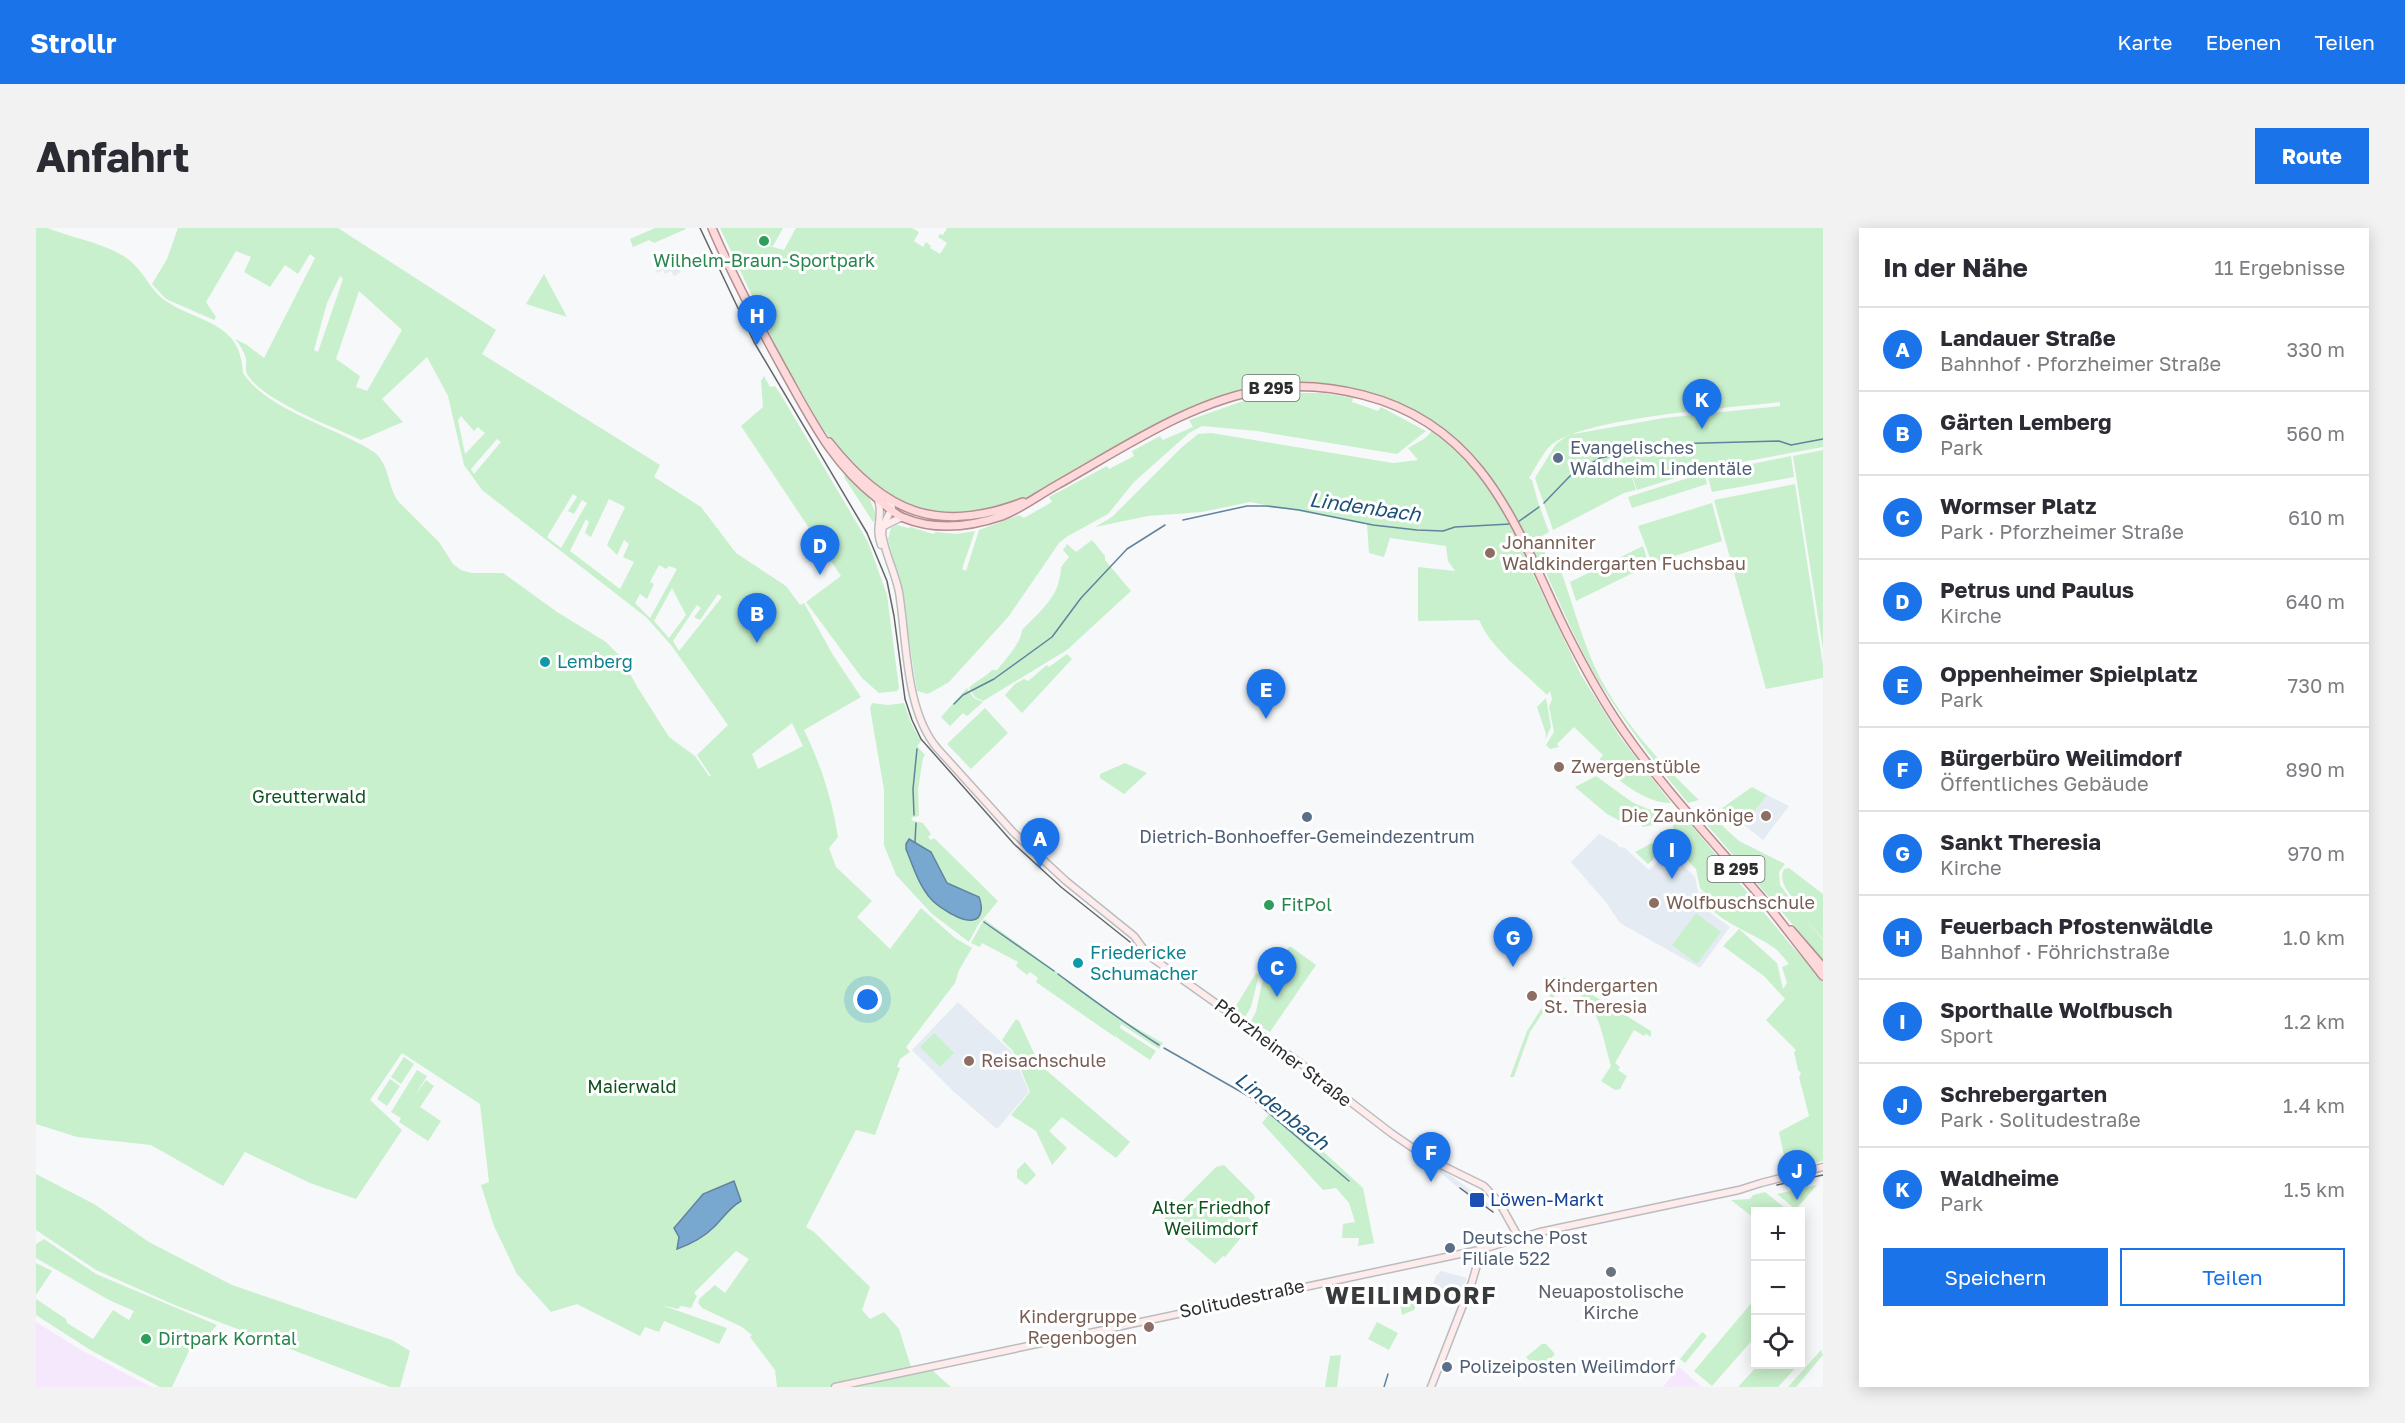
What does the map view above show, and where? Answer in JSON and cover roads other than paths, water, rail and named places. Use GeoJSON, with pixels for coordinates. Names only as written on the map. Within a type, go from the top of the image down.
{"type":"FeatureCollection","features":[{"type":"Feature","properties":{"kind":"main road","name":"B 295"},"geometry":{"type":"LineString","coordinates":[[712,228],[737,284],[816,431],[853,478],[878,500],[904,518],[940,526],[973,525],[1013,512],[1115,452],[1213,403],[1256,391],[1292,387],[1347,391],[1384,401],[1406,410],[1451,440],[1479,468],[1498,492],[1515,522],[1574,647],[1617,721],[1662,782],[1823,967]]}},
{"type":"Feature","properties":{"kind":"main road","name":"B 295"},"geometry":{"type":"LineString","coordinates":[[808,414],[855,473],[888,498],[903,506],[935,517],[972,518],[1035,498]]}},
{"type":"Feature","properties":{"kind":"main road"},"geometry":{"type":"LineString","coordinates":[[888,498],[891,509],[883,526],[883,538],[897,584]]}},
{"type":"Feature","properties":{"kind":"main road"},"geometry":{"type":"LineString","coordinates":[[878,500],[880,515],[878,537],[897,584]]}},
{"type":"Feature","properties":{"kind":"main road"},"geometry":{"type":"LineString","coordinates":[[880,515],[903,506]]}},
{"type":"Feature","properties":{"kind":"main road"},"geometry":{"type":"LineString","coordinates":[[883,526],[904,518]]}},
{"type":"Feature","properties":{"kind":"main road","name":"Pforzheimer Straße"},"geometry":{"type":"LineString","coordinates":[[897,584],[919,719],[932,742],[995,814],[1045,864],[1134,936],[1151,958],[1300,1063],[1422,1154],[1484,1186],[1499,1202],[1519,1238]]}},
{"type":"Feature","properties":{"kind":"main road","name":"B 295"},"geometry":{"type":"LineString","coordinates":[[1768,906],[1823,976]]}},
{"type":"Feature","properties":{"kind":"main road","name":"Solitudestraße"},"geometry":{"type":"LineString","coordinates":[[835,1387],[1479,1250],[1519,1238],[1739,1191],[1761,1182],[1823,1167]]}},
{"type":"Feature","properties":{"kind":"main road"},"geometry":{"type":"LineString","coordinates":[[1431,1387],[1472,1282],[1479,1250]]}},
{"type":"Feature","properties":{"kind":"water"},"geometry":{"type":"Polygon","coordinates":[[[909,839],[931,852],[947,883],[979,897],[981,911],[978,917],[966,920],[958,917],[931,899],[920,882],[906,849],[909,839]]]}},
{"type":"Feature","properties":{"kind":"water"},"geometry":{"type":"Polygon","coordinates":[[[734,1181],[741,1201],[706,1234],[677,1249],[679,1237],[674,1228],[703,1194],[734,1181]]]}},
{"type":"Feature","properties":{"kind":"waterway","name":"Lindenbach"},"geometry":{"type":"LineString","coordinates":[[1544,503],[1570,476],[1600,458],[1668,444],[1779,441],[1791,445],[1823,439]]}},
{"type":"Feature","properties":{"kind":"waterway","name":"Lindenbach"},"geometry":{"type":"LineString","coordinates":[[1183,520],[1247,506],[1267,506],[1373,525],[1417,530],[1443,531],[1455,527],[1510,524]]}},
{"type":"Feature","properties":{"kind":"waterway","name":"Lindenbach"},"geometry":{"type":"LineString","coordinates":[[1518,522],[1539,507]]}},
{"type":"Feature","properties":{"kind":"waterway","name":"Lindenbach"},"geometry":{"type":"LineString","coordinates":[[954,704],[963,695],[994,679],[1052,637],[1081,598],[1127,549],[1165,525]]}},
{"type":"Feature","properties":{"kind":"waterway","name":"Lindenbach"},"geometry":{"type":"LineString","coordinates":[[914,815],[913,789],[917,749]]}},
{"type":"Feature","properties":{"kind":"waterway","name":"Lindenbach"},"geometry":{"type":"LineString","coordinates":[[915,842],[916,823]]}},
{"type":"Feature","properties":{"kind":"waterway","name":"Lindenbach"},"geometry":{"type":"LineString","coordinates":[[984,922],[1054,971]]}},
{"type":"Feature","properties":{"kind":"waterway","name":"Lindenbach"},"geometry":{"type":"LineString","coordinates":[[1058,974],[1159,1045]]}},
{"type":"Feature","properties":{"kind":"waterway","name":"Lindenbach"},"geometry":{"type":"LineString","coordinates":[[1164,1048],[1250,1097],[1349,1181]]}},
{"type":"Feature","properties":{"kind":"waterway","name":"Lindenbach"},"geometry":{"type":"LineString","coordinates":[[1384,1387],[1388,1374]]}},
{"type":"Feature","properties":{"kind":"tram line"},"geometry":{"type":"LineString","coordinates":[[700,228],[754,342],[867,533],[887,581],[905,699],[921,739],[1014,844],[1061,887],[1130,942]]}},
{"type":"Feature","properties":{"kind":"tram line"},"geometry":{"type":"LineString","coordinates":[[1777,1185],[1823,1175]]}},
{"type":"Feature","properties":{"kind":"tram line"},"geometry":{"type":"LineString","coordinates":[[1460,1188],[1493,1212]]}},
{"type":"Feature","properties":{"kind":"place","name":"Wilhelm-Braun-Sportpark"},"geometry":{"type":"Point","coordinates":[764,241]}},
{"type":"Feature","properties":{"kind":"place","name":"Feuerbach Pfostenwäldle"},"geometry":{"type":"Point","coordinates":[757,345]}},
{"type":"Feature","properties":{"kind":"place","name":"Waldheime"},"geometry":{"type":"Point","coordinates":[1702,429]}},
{"type":"Feature","properties":{"kind":"place","name":"Evangelisches Waldheim Lindentäle"},"geometry":{"type":"Point","coordinates":[1558,458]}},
{"type":"Feature","properties":{"kind":"place","name":"Johanniter Waldkindergarten Fuchsbau"},"geometry":{"type":"Point","coordinates":[1490,553]}},
{"type":"Feature","properties":{"kind":"place","name":"Petrus und Paulus"},"geometry":{"type":"Point","coordinates":[820,575]}},
{"type":"Feature","properties":{"kind":"place","name":"Gärten Lemberg"},"geometry":{"type":"Point","coordinates":[757,643]}},
{"type":"Feature","properties":{"kind":"place","name":"Lemberg"},"geometry":{"type":"Point","coordinates":[545,662]}},
{"type":"Feature","properties":{"kind":"place","name":"Oppenheimer Spielplatz"},"geometry":{"type":"Point","coordinates":[1266,719]}},
{"type":"Feature","properties":{"kind":"place","name":"Zwergenstüble"},"geometry":{"type":"Point","coordinates":[1559,767]}},
{"type":"Feature","properties":{"kind":"place","name":"Die Zaunkönige"},"geometry":{"type":"Point","coordinates":[1766,816]}},
{"type":"Feature","properties":{"kind":"place","name":"Dietrich-Bonhoeffer-Gemeindezentrum"},"geometry":{"type":"Point","coordinates":[1307,817]}},
{"type":"Feature","properties":{"kind":"place","name":"Landauer Straße"},"geometry":{"type":"Point","coordinates":[1040,868]}},
{"type":"Feature","properties":{"kind":"place","name":"Sporthalle Wolfbusch"},"geometry":{"type":"Point","coordinates":[1672,879]}},
{"type":"Feature","properties":{"kind":"place","name":"Wolfbuschschule"},"geometry":{"type":"Point","coordinates":[1654,903]}},
{"type":"Feature","properties":{"kind":"place","name":"FitPol"},"geometry":{"type":"Point","coordinates":[1269,905]}},
{"type":"Feature","properties":{"kind":"place","name":"Friedericke Schumacher"},"geometry":{"type":"Point","coordinates":[1078,963]}},
{"type":"Feature","properties":{"kind":"place","name":"Sankt Theresia"},"geometry":{"type":"Point","coordinates":[1513,967]}},
{"type":"Feature","properties":{"kind":"place","name":"Kindergarten St. Theresia"},"geometry":{"type":"Point","coordinates":[1532,996]}},
{"type":"Feature","properties":{"kind":"place","name":"Wormser Platz"},"geometry":{"type":"Point","coordinates":[1277,997]}},
{"type":"Feature","properties":{"kind":"place","name":"Reisachschule"},"geometry":{"type":"Point","coordinates":[969,1061]}},
{"type":"Feature","properties":{"kind":"place","name":"Bürgerbüro Weilimdorf"},"geometry":{"type":"Point","coordinates":[1431,1182]}},
{"type":"Feature","properties":{"kind":"place","name":"Löwen-Markt"},"geometry":{"type":"Point","coordinates":[1477,1200]}},
{"type":"Feature","properties":{"kind":"place","name":"Schrebergarten"},"geometry":{"type":"Point","coordinates":[1797,1200]}},
{"type":"Feature","properties":{"kind":"place","name":"Deutsche Post Filiale 522"},"geometry":{"type":"Point","coordinates":[1450,1248]}},
{"type":"Feature","properties":{"kind":"place","name":"Neuapostolische Kirche"},"geometry":{"type":"Point","coordinates":[1611,1272]}},
{"type":"Feature","properties":{"kind":"place","name":"Kindergruppe Regenbogen"},"geometry":{"type":"Point","coordinates":[1149,1327]}},
{"type":"Feature","properties":{"kind":"place","name":"Dirtpark Korntal"},"geometry":{"type":"Point","coordinates":[146,1339]}},
{"type":"Feature","properties":{"kind":"place","name":"Polizeiposten Weilimdorf"},"geometry":{"type":"Point","coordinates":[1447,1367]}},
{"type":"Feature","properties":{"kind":"district","name":"WEILIMDORF"},"geometry":{"type":"Point","coordinates":[1411,1296]}},
{"type":"Feature","properties":{"kind":"park label","name":"Greutterwald"},"geometry":{"type":"Point","coordinates":[309,797]}},
{"type":"Feature","properties":{"kind":"park label","name":"Maierwald"},"geometry":{"type":"Point","coordinates":[632,1087]}},
{"type":"Feature","properties":{"kind":"park label","name":"Alter Friedhof Weilimdorf"},"geometry":{"type":"Point","coordinates":[1211,1218]}}]}
